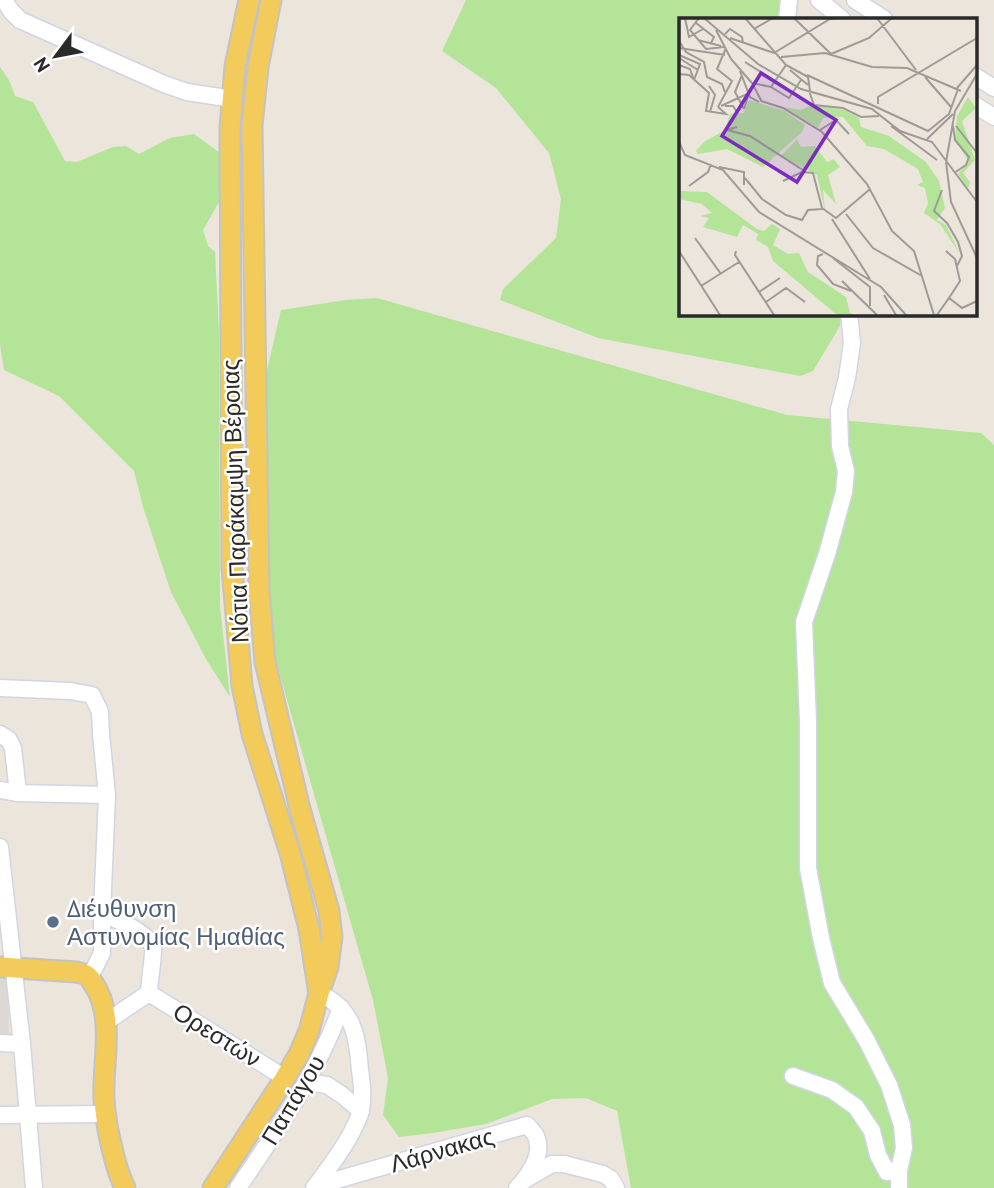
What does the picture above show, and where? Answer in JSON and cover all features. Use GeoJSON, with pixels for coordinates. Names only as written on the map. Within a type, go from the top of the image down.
{"type":"FeatureCollection","features":[{"type":"Feature","properties":{"kind":"main road","name":"Νότια Παράκαμψη Βέροιας"},"geometry":{"type":"LineString","coordinates":[[249,0],[235,66],[230,128],[232,569],[242,686],[252,734],[290,853],[309,929],[319,993]]}},
{"type":"Feature","properties":{"kind":"main road","name":"Νότια Παράκαμψη Βέροιας"},"geometry":{"type":"LineString","coordinates":[[213,1188],[299,1054],[309,1031],[328,967],[332,937],[329,911],[300,809],[265,662],[259,590],[252,126],[258,67],[271,0]]}},
{"type":"Feature","properties":{"kind":"main road"},"geometry":{"type":"LineString","coordinates":[[6,967],[76,971],[88,975],[97,988],[106,1021],[106,1114],[118,1171],[125,1188]]}},
{"type":"Feature","properties":{"kind":"street"},"geometry":{"type":"LineString","coordinates":[[4,0],[20,20],[164,84],[187,92],[233,99]]}},
{"type":"Feature","properties":{"kind":"street"},"geometry":{"type":"LineString","coordinates":[[787,18],[789,0]]}},
{"type":"Feature","properties":{"kind":"street"},"geometry":{"type":"LineString","coordinates":[[819,0],[841,18]]}},
{"type":"Feature","properties":{"kind":"street"},"geometry":{"type":"LineString","coordinates":[[855,0],[882,18]]}},
{"type":"Feature","properties":{"kind":"street"},"geometry":{"type":"LineString","coordinates":[[976,77],[994,88]]}},
{"type":"Feature","properties":{"kind":"street"},"geometry":{"type":"LineString","coordinates":[[976,106],[994,117]]}},
{"type":"Feature","properties":{"kind":"street"},"geometry":{"type":"LineString","coordinates":[[849,315],[852,344],[839,409],[840,446],[846,471],[844,492],[804,622],[808,721],[808,868],[832,983],[867,1041],[889,1085],[902,1125],[904,1149],[899,1170],[900,1188]]}},
{"type":"Feature","properties":{"kind":"street"},"geometry":{"type":"LineString","coordinates":[[0,688],[70,691],[92,695],[100,712],[107,795],[102,953],[88,975]]}},
{"type":"Feature","properties":{"kind":"street"},"geometry":{"type":"LineString","coordinates":[[0,734],[9,740],[13,748],[18,793]]}},
{"type":"Feature","properties":{"kind":"street"},"geometry":{"type":"LineString","coordinates":[[0,790],[18,793],[107,795]]}},
{"type":"Feature","properties":{"kind":"street"},"geometry":{"type":"LineString","coordinates":[[0,847],[6,967],[22,1044],[34,1188]]}},
{"type":"Feature","properties":{"kind":"street"},"geometry":{"type":"LineString","coordinates":[[102,914],[134,929],[145,937],[153,948],[149,993],[106,1021]]}},
{"type":"Feature","properties":{"kind":"street","name":"Ορεστών"},"geometry":{"type":"LineString","coordinates":[[149,993],[285,1078]]}},
{"type":"Feature","properties":{"kind":"street"},"geometry":{"type":"LineString","coordinates":[[316,1187],[346,1143],[361,1111],[362,1085],[355,1031],[341,1008],[332,999],[319,993]]}},
{"type":"Feature","properties":{"kind":"street","name":"Παπάγου"},"geometry":{"type":"LineString","coordinates":[[238,1188],[307,1082],[341,1008]]}},
{"type":"Feature","properties":{"kind":"street"},"geometry":{"type":"LineString","coordinates":[[0,1043],[22,1044]]}},
{"type":"Feature","properties":{"kind":"street"},"geometry":{"type":"LineString","coordinates":[[793,1076],[832,1090],[856,1107],[872,1131],[878,1155],[887,1172],[899,1170]]}},
{"type":"Feature","properties":{"kind":"street"},"geometry":{"type":"LineString","coordinates":[[307,1082],[327,1085],[361,1111]]}},
{"type":"Feature","properties":{"kind":"street"},"geometry":{"type":"LineString","coordinates":[[0,1115],[106,1114]]}},
{"type":"Feature","properties":{"kind":"street","name":"Λάρνακας"},"geometry":{"type":"LineString","coordinates":[[316,1187],[527,1125],[535,1134],[538,1143],[535,1162],[520,1184]]}},
{"type":"Feature","properties":{"kind":"street"},"geometry":{"type":"LineString","coordinates":[[520,1184],[552,1164],[564,1164],[603,1174],[611,1179],[616,1188]]}},
{"type":"Feature","properties":{"kind":"green space"},"geometry":{"type":"Polygon","coordinates":[[[466,0],[780,0],[779,18],[679,18],[679,315],[841,315],[840,326],[813,371],[800,376],[598,338],[500,300],[503,289],[556,238],[561,199],[549,153],[496,88],[442,51],[466,0]]]}},
{"type":"Feature","properties":{"kind":"green space"},"geometry":{"type":"Polygon","coordinates":[[[0,67],[15,96],[33,102],[65,161],[77,162],[113,147],[126,146],[139,154],[170,138],[194,134],[220,153],[219,202],[203,230],[208,246],[215,252],[219,333],[220,607],[230,697],[206,659],[171,592],[134,471],[59,396],[4,370],[0,345],[0,67]]]}},
{"type":"Feature","properties":{"kind":"green space"},"geometry":{"type":"Polygon","coordinates":[[[377,298],[787,415],[981,433],[994,445],[994,1188],[631,1188],[617,1111],[586,1098],[552,1099],[486,1124],[399,1137],[383,1115],[388,1078],[373,1000],[271,644],[265,379],[281,310],[377,298]]]}},
{"type":"Feature","properties":{"kind":"shaded area"},"geometry":{"type":"Polygon","coordinates":[[[0,979],[8,979],[9,1037],[0,1037],[0,979]]]}},
{"type":"Feature","properties":{"kind":"place","name":"Διέυθυνση Αστυνομίας Ημαθίας"},"geometry":{"type":"Point","coordinates":[53,922]}}]}
